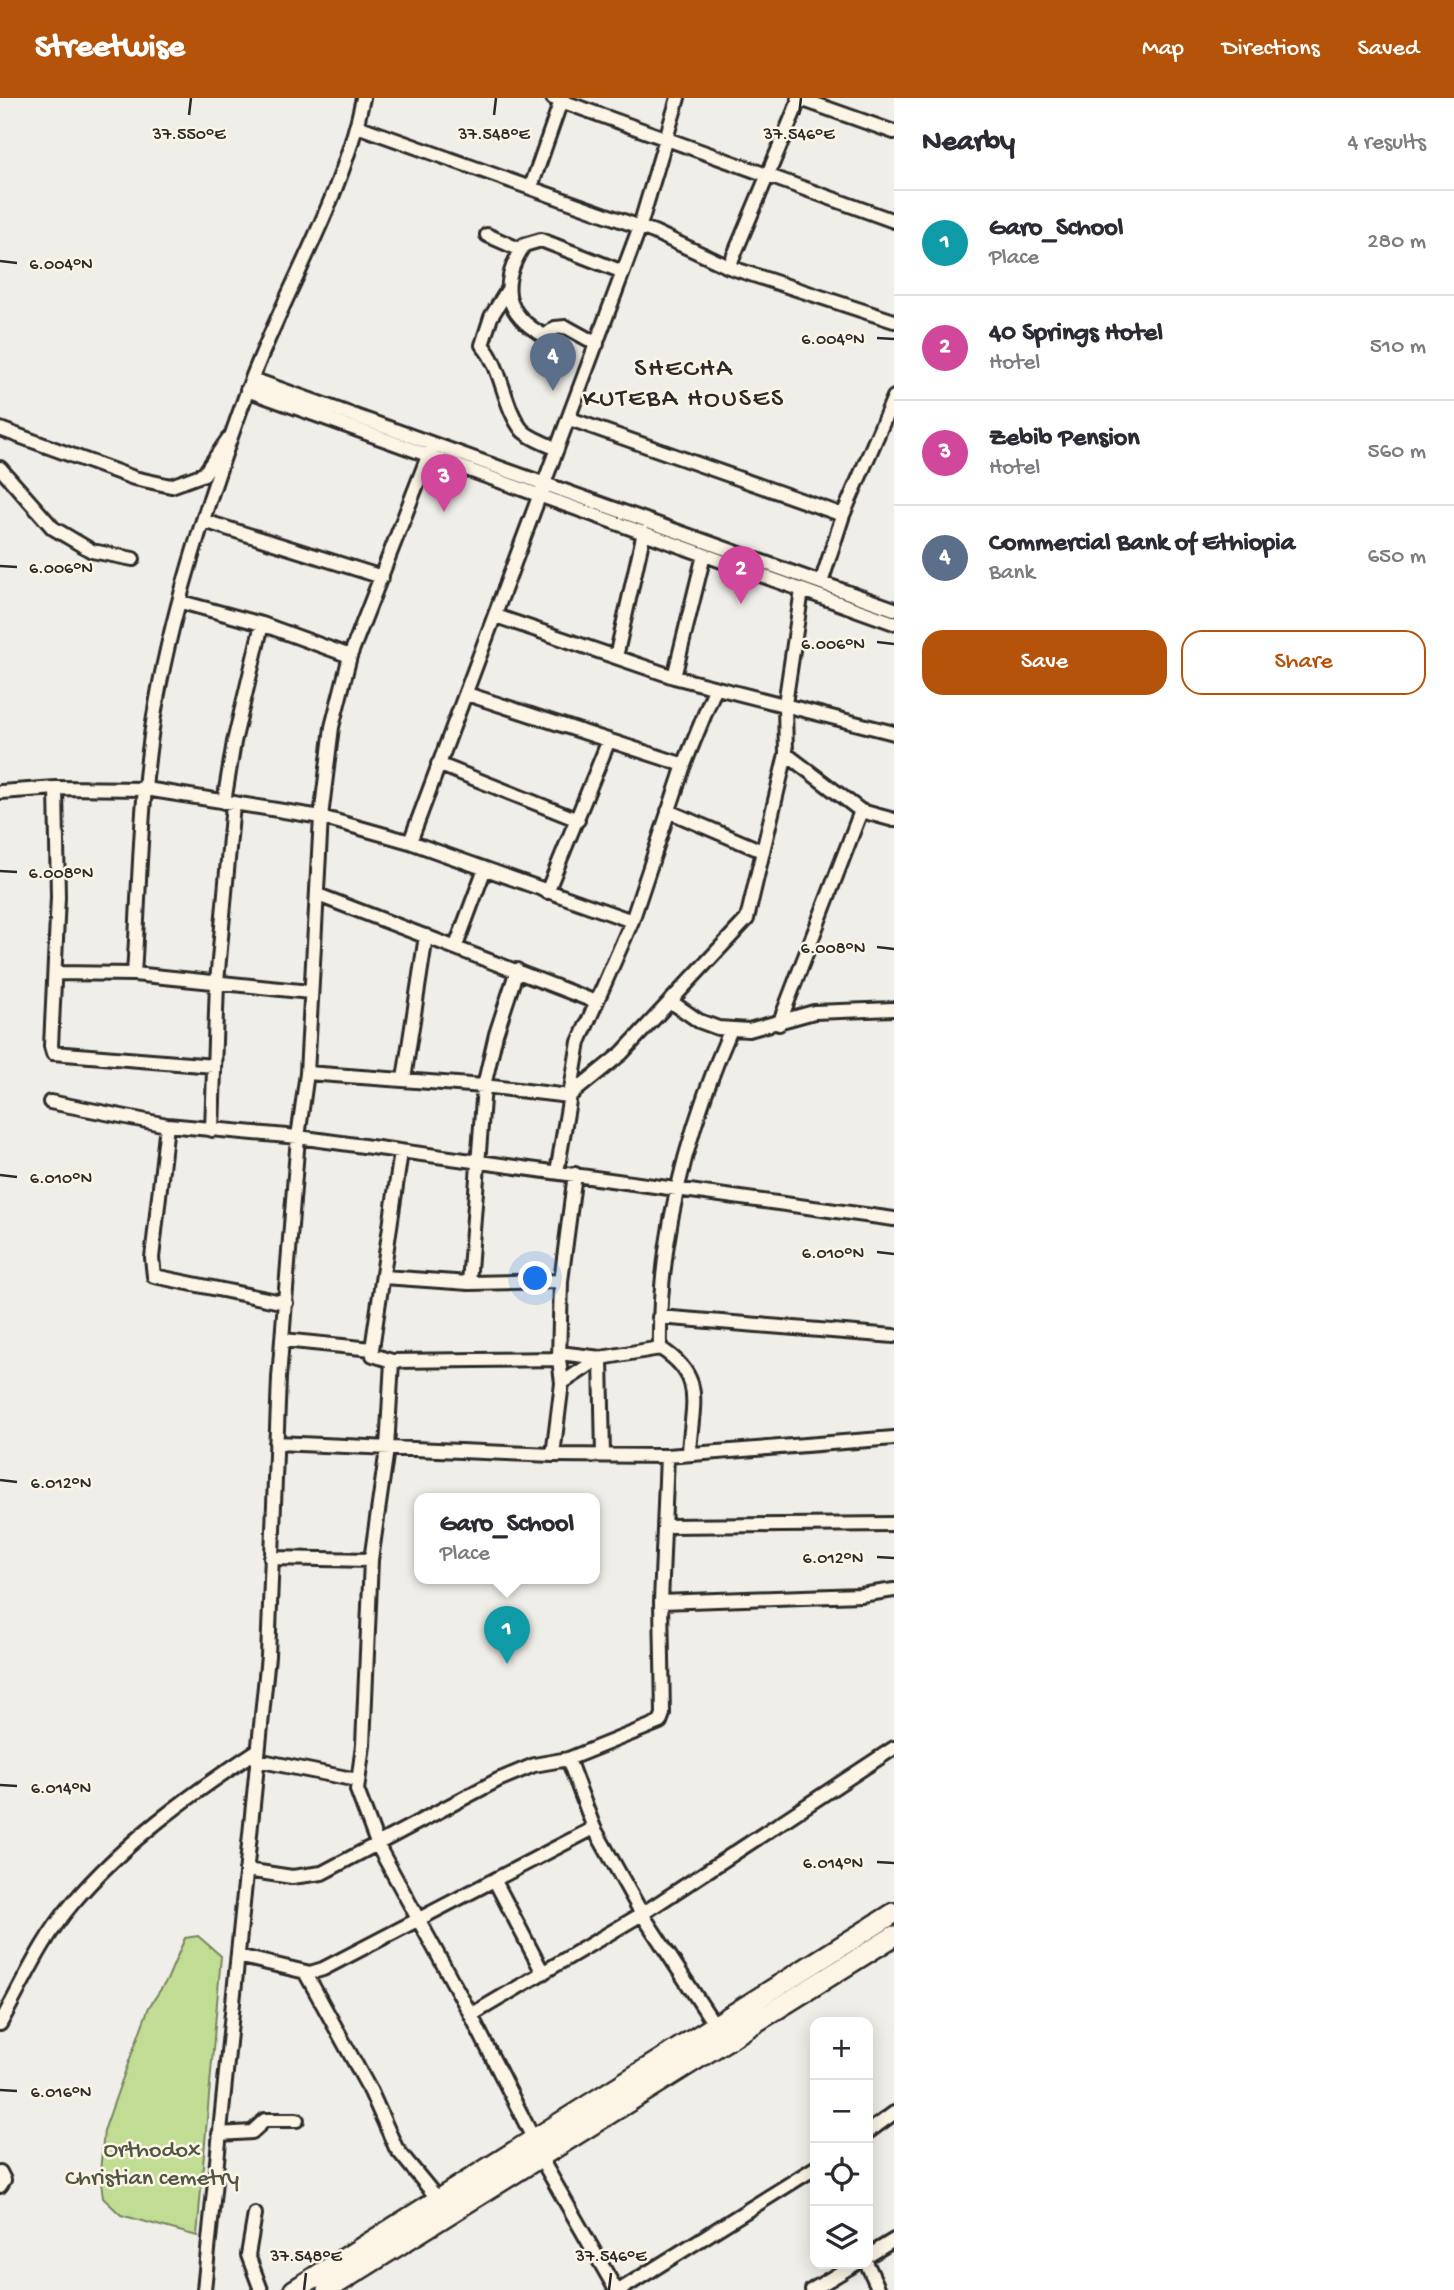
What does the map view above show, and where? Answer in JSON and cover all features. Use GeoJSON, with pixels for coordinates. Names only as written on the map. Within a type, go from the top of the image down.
{"type":"FeatureCollection","features":[{"type":"Feature","properties":{"kind":"highway"},"geometry":{"type":"LineString","coordinates":[[339,2287],[453,2212],[537,2149],[720,2033],[894,1913]]}},
{"type":"Feature","properties":{"kind":"highway"},"geometry":{"type":"LineString","coordinates":[[720,2033],[894,1936]]}},
{"type":"Feature","properties":{"kind":"highway"},"geometry":{"type":"LineString","coordinates":[[294,2290],[436,2200],[537,2149]]}},
{"type":"Feature","properties":{"kind":"street"},"geometry":{"type":"LineString","coordinates":[[134,974],[146,789],[156,699],[181,602],[204,521],[250,385],[333,194],[357,126],[363,98]]}},
{"type":"Feature","properties":{"kind":"street"},"geometry":{"type":"LineString","coordinates":[[410,842],[639,229],[663,139],[678,98]]}},
{"type":"Feature","properties":{"kind":"street"},"geometry":{"type":"LineString","coordinates":[[729,267],[799,98],[894,132]]}},
{"type":"Feature","properties":{"kind":"street"},"geometry":{"type":"LineString","coordinates":[[531,187],[558,99],[894,221]]}},
{"type":"Feature","properties":{"kind":"street"},"geometry":{"type":"LineString","coordinates":[[357,126],[531,187],[639,229],[654,232],[729,267],[894,321]]}},
{"type":"Feature","properties":{"kind":"street"},"geometry":{"type":"LineString","coordinates":[[487,235],[521,250]]}},
{"type":"Feature","properties":{"kind":"street"},"geometry":{"type":"LineString","coordinates":[[557,449],[523,431],[502,392],[488,350],[482,345],[492,317],[507,291],[508,276],[527,242],[541,240],[623,272]]}},
{"type":"Feature","properties":{"kind":"street"},"geometry":{"type":"LineString","coordinates":[[507,291],[526,326],[545,336],[555,328],[566,327],[597,344]]}},
{"type":"Feature","properties":{"kind":"street"},"geometry":{"type":"LineString","coordinates":[[250,385],[430,452],[894,609]]}},
{"type":"Feature","properties":{"kind":"street"},"geometry":{"type":"LineString","coordinates":[[821,583],[843,515],[894,397]]}},
{"type":"Feature","properties":{"kind":"street"},"geometry":{"type":"LineString","coordinates":[[570,419],[843,515]]}},
{"type":"Feature","properties":{"kind":"street"},"geometry":{"type":"LineString","coordinates":[[2,426],[90,463],[154,485],[171,486],[204,474],[238,424]]}},
{"type":"Feature","properties":{"kind":"street"},"geometry":{"type":"LineString","coordinates":[[204,2290],[268,1656],[276,1443],[283,1340],[298,1137],[307,1073],[321,817],[332,727],[350,656],[430,452]]}},
{"type":"Feature","properties":{"kind":"street"},"geometry":{"type":"LineString","coordinates":[[0,468],[53,528],[93,551],[133,559]]}},
{"type":"Feature","properties":{"kind":"street"},"geometry":{"type":"LineString","coordinates":[[540,489],[704,555],[894,623]]}},
{"type":"Feature","properties":{"kind":"street"},"geometry":{"type":"LineString","coordinates":[[204,521],[382,577]]}},
{"type":"Feature","properties":{"kind":"street"},"geometry":{"type":"LineString","coordinates":[[616,657],[645,532]]}},
{"type":"Feature","properties":{"kind":"street"},"geometry":{"type":"LineString","coordinates":[[674,677],[704,555]]}},
{"type":"Feature","properties":{"kind":"street"},"geometry":{"type":"LineString","coordinates":[[307,1073],[484,1086],[569,1097],[622,1053],[743,926],[786,754],[785,704],[802,590]]}},
{"type":"Feature","properties":{"kind":"street"},"geometry":{"type":"LineString","coordinates":[[181,602],[262,624],[350,656]]}},
{"type":"Feature","properties":{"kind":"street"},"geometry":{"type":"LineString","coordinates":[[496,616],[715,690],[785,704],[894,733]]}},
{"type":"Feature","properties":{"kind":"street"},"geometry":{"type":"LineString","coordinates":[[212,1130],[217,982],[234,741],[262,624]]}},
{"type":"Feature","properties":{"kind":"street"},"geometry":{"type":"LineString","coordinates":[[557,1172],[579,1042],[632,921],[684,765],[715,690]]}},
{"type":"Feature","properties":{"kind":"street"},"geometry":{"type":"LineString","coordinates":[[467,694],[684,765]]}},
{"type":"Feature","properties":{"kind":"street"},"geometry":{"type":"LineString","coordinates":[[547,892],[609,740]]}},
{"type":"Feature","properties":{"kind":"street"},"geometry":{"type":"LineString","coordinates":[[786,754],[861,811],[894,820]]}},
{"type":"Feature","properties":{"kind":"street"},"geometry":{"type":"LineString","coordinates":[[438,764],[578,820]]}},
{"type":"Feature","properties":{"kind":"street"},"geometry":{"type":"LineString","coordinates":[[56,788],[58,897],[51,1046],[54,1053],[214,1066]]}},
{"type":"Feature","properties":{"kind":"street"},"geometry":{"type":"LineString","coordinates":[[1,792],[56,788],[146,789],[321,817],[410,842],[484,871],[632,921]]}},
{"type":"Feature","properties":{"kind":"street"},"geometry":{"type":"LineString","coordinates":[[668,811],[762,851]]}},
{"type":"Feature","properties":{"kind":"street"},"geometry":{"type":"LineString","coordinates":[[779,1024],[861,811]]}},
{"type":"Feature","properties":{"kind":"street"},"geometry":{"type":"LineString","coordinates":[[456,946],[484,871]]}},
{"type":"Feature","properties":{"kind":"street"},"geometry":{"type":"LineString","coordinates":[[318,895],[596,1002]]}},
{"type":"Feature","properties":{"kind":"street"},"geometry":{"type":"LineString","coordinates":[[404,1079],[426,936]]}},
{"type":"Feature","properties":{"kind":"street"},"geometry":{"type":"LineString","coordinates":[[469,1283],[484,1086],[496,1034],[517,970]]}},
{"type":"Feature","properties":{"kind":"street"},"geometry":{"type":"LineString","coordinates":[[55,972],[134,974],[310,992]]}},
{"type":"Feature","properties":{"kind":"street"},"geometry":{"type":"LineString","coordinates":[[670,1000],[699,1021],[731,1029],[750,1030],[814,1012],[894,1009]]}},
{"type":"Feature","properties":{"kind":"street"},"geometry":{"type":"LineString","coordinates":[[660,1348],[659,1317],[675,1189],[731,1029]]}},
{"type":"Feature","properties":{"kind":"street"},"geometry":{"type":"LineString","coordinates":[[50,1102],[167,1125],[298,1137],[894,1219]]}},
{"type":"Feature","properties":{"kind":"street"},"geometry":{"type":"LineString","coordinates":[[167,1125],[152,1258],[154,1276],[286,1303]]}},
{"type":"Feature","properties":{"kind":"street"},"geometry":{"type":"LineString","coordinates":[[401,1152],[373,1354],[392,1362],[559,1356],[601,1358],[660,1348],[681,1362],[693,1383],[689,1452]]}},
{"type":"Feature","properties":{"kind":"street"},"geometry":{"type":"LineString","coordinates":[[553,1455],[562,1383],[559,1356],[561,1281],[575,1174]]}},
{"type":"Feature","properties":{"kind":"street"},"geometry":{"type":"LineString","coordinates":[[384,1277],[469,1283],[561,1281]]}},
{"type":"Feature","properties":{"kind":"street"},"geometry":{"type":"LineString","coordinates":[[659,1317],[894,1336]]}},
{"type":"Feature","properties":{"kind":"street"},"geometry":{"type":"LineString","coordinates":[[283,1340],[372,1349]]}},
{"type":"Feature","properties":{"kind":"street"},"geometry":{"type":"LineString","coordinates":[[562,1383],[601,1358]]}},
{"type":"Feature","properties":{"kind":"street"},"geometry":{"type":"LineString","coordinates":[[601,1358],[603,1455]]}},
{"type":"Feature","properties":{"kind":"street"},"geometry":{"type":"LineString","coordinates":[[392,1362],[387,1449],[372,1560],[363,1731],[357,1780],[357,1790],[377,1846],[471,2015],[537,2149],[618,2290],[810,2171]]}},
{"type":"Feature","properties":{"kind":"street"},"geometry":{"type":"LineString","coordinates":[[276,1443],[553,1455],[667,1456],[689,1452],[894,1438]]}},
{"type":"Feature","properties":{"kind":"street"},"geometry":{"type":"LineString","coordinates":[[246,1870],[307,1877],[322,1873],[498,1780],[534,1765],[568,1759],[660,1722],[663,1714],[662,1602],[667,1456]]}},
{"type":"Feature","properties":{"kind":"street"},"geometry":{"type":"LineString","coordinates":[[666,1526],[894,1524]]}},
{"type":"Feature","properties":{"kind":"street"},"geometry":{"type":"LineString","coordinates":[[271,1558],[372,1560]]}},
{"type":"Feature","properties":{"kind":"street"},"geometry":{"type":"LineString","coordinates":[[662,1602],[861,1595],[894,1590]]}},
{"type":"Feature","properties":{"kind":"street"},"geometry":{"type":"LineString","coordinates":[[471,2015],[642,1914],[894,1748]]}},
{"type":"Feature","properties":{"kind":"street"},"geometry":{"type":"LineString","coordinates":[[0,2024],[70,1906],[109,1864],[216,1778],[258,1755],[357,1780]]}},
{"type":"Feature","properties":{"kind":"street"},"geometry":{"type":"LineString","coordinates":[[568,1759],[594,1828],[642,1914],[720,2033]]}},
{"type":"Feature","properties":{"kind":"street"},"geometry":{"type":"LineString","coordinates":[[238,1956],[305,1972],[323,1969],[594,1828]]}},
{"type":"Feature","properties":{"kind":"street"},"geometry":{"type":"LineString","coordinates":[[495,1881],[543,1973]]}},
{"type":"Feature","properties":{"kind":"street"},"geometry":{"type":"LineString","coordinates":[[305,1972],[371,2092],[396,2148],[436,2200],[453,2212]]}},
{"type":"Feature","properties":{"kind":"street"},"geometry":{"type":"LineString","coordinates":[[873,2128],[894,2113]]}},
{"type":"Feature","properties":{"kind":"street"},"geometry":{"type":"LineString","coordinates":[[219,2134],[252,2132],[265,2120],[298,2120]]}},
{"type":"Feature","properties":{"kind":"street"},"geometry":{"type":"LineString","coordinates":[[0,2172],[4,2180],[0,2186]]}},
{"type":"Feature","properties":{"kind":"street"},"geometry":{"type":"LineString","coordinates":[[255,2214],[248,2255],[261,2290]]}},
{"type":"Feature","properties":{"kind":"street"},"geometry":{"type":"LineString","coordinates":[[873,2252],[894,2240]]}},
{"type":"Feature","properties":{"kind":"street"},"geometry":{"type":"LineString","coordinates":[[873,2267],[880,2290]]}},
{"type":"Feature","properties":{"kind":"street"},"geometry":{"type":"LineString","coordinates":[[811,2290],[847,2269]]}},
{"type":"Feature","properties":{"kind":"green space","name":"Orthodox Christian cemetry"},"geometry":{"type":"Polygon","coordinates":[[[198,1936],[221,1956],[197,2236],[121,2215],[103,2198],[100,2172],[104,2131],[149,2007],[167,1980],[185,1938],[198,1936]]]}},
{"type":"Feature","properties":{"kind":"place","name":"Commercial Bank of Ethiopia"},"geometry":{"type":"Point","coordinates":[553,391]}},
{"type":"Feature","properties":{"kind":"place","name":"Zebib Pension"},"geometry":{"type":"Point","coordinates":[444,512]}},
{"type":"Feature","properties":{"kind":"place","name":"40 Springs Hotel"},"geometry":{"type":"Point","coordinates":[741,604]}},
{"type":"Feature","properties":{"kind":"place","name":"Garo_School"},"geometry":{"type":"Point","coordinates":[507,1664]}},
{"type":"Feature","properties":{"kind":"district","name":"SHECHA KUTEBA HOUSES"},"geometry":{"type":"Point","coordinates":[684,385]}}]}
